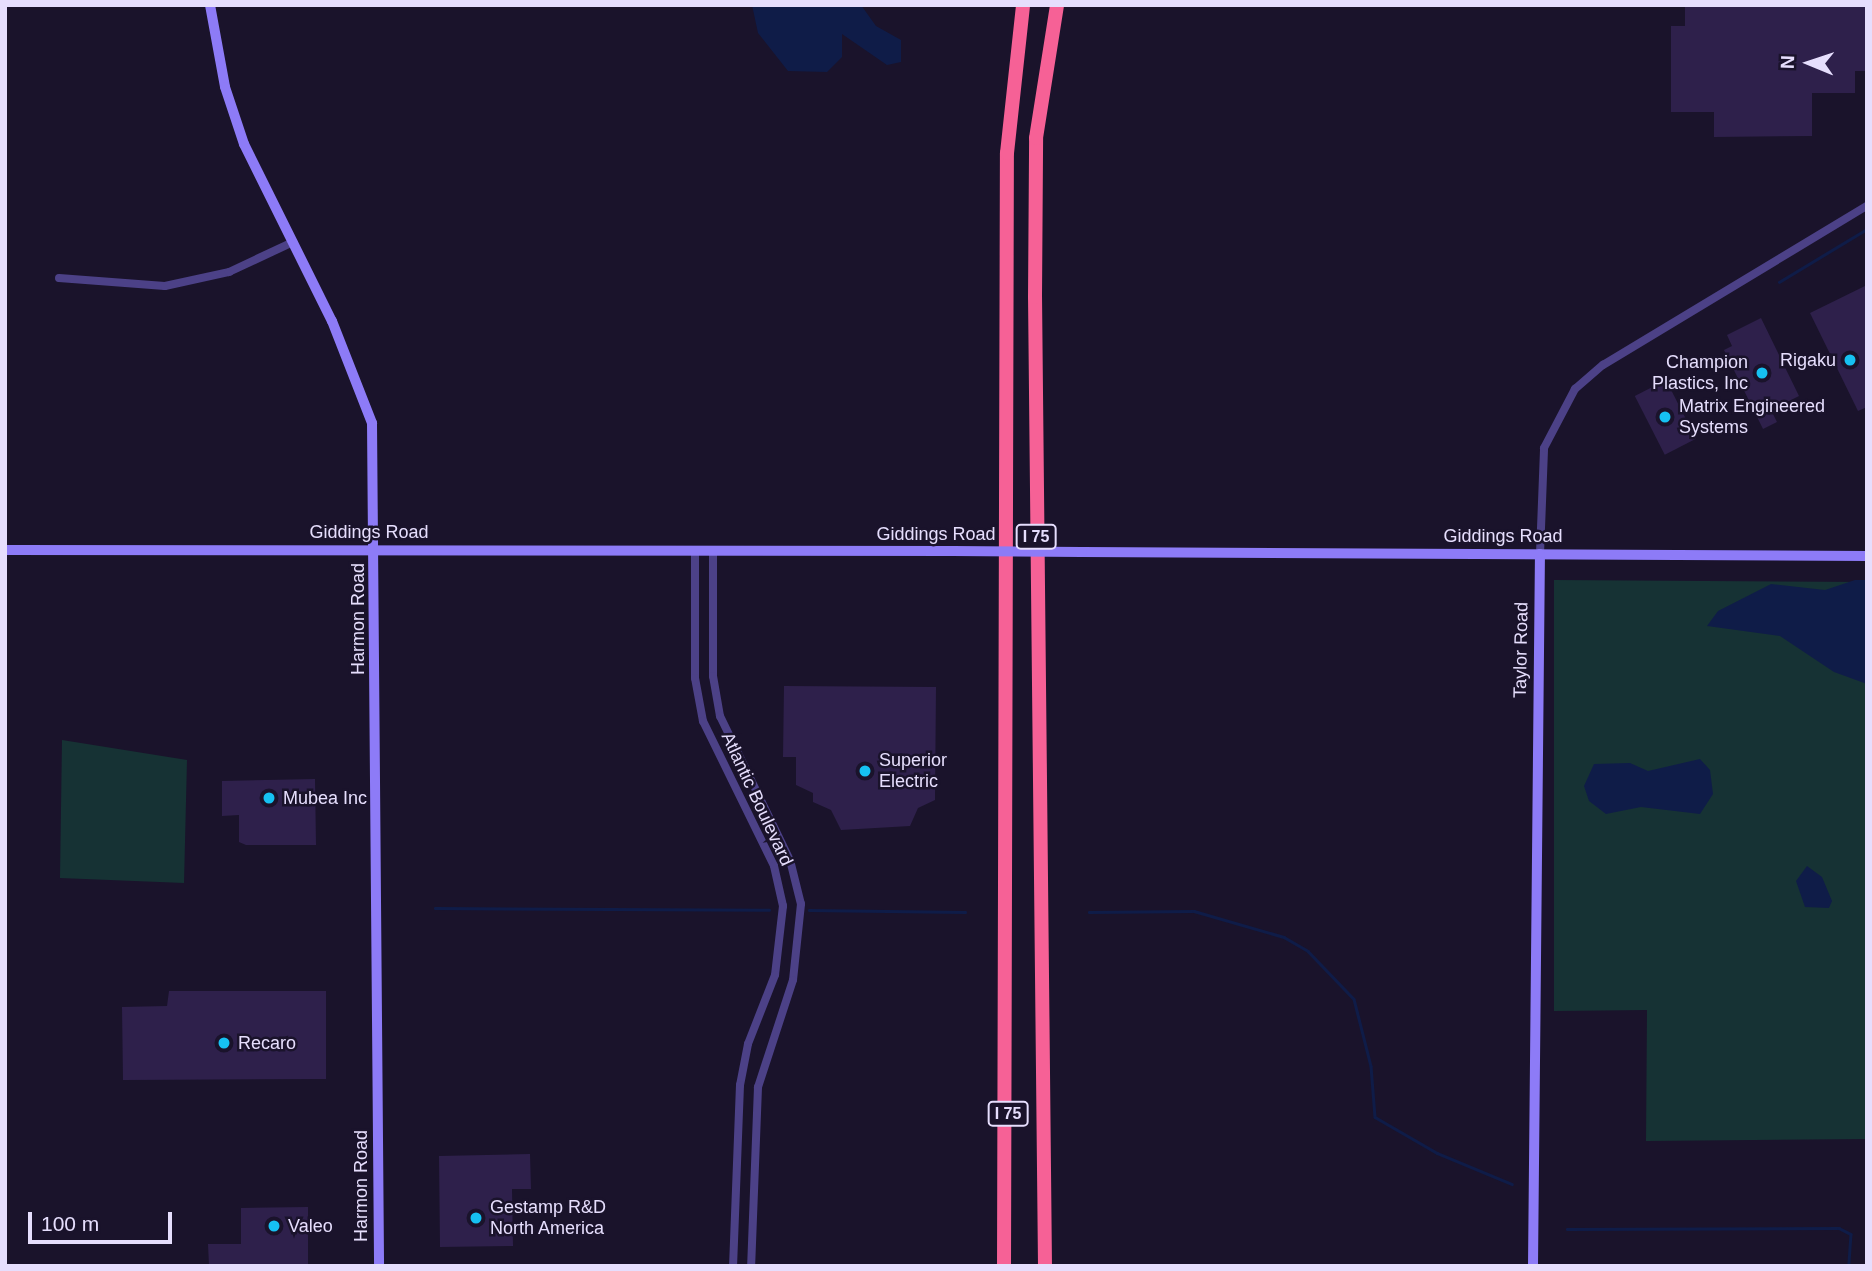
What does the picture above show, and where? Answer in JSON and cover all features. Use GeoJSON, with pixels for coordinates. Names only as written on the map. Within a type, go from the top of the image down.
{"type":"FeatureCollection","features":[{"type":"Feature","properties":{"kind":"highway","name":"I 75"},"geometry":{"type":"LineString","coordinates":[[1003,1266],[1007,153],[1023,5]]}},
{"type":"Feature","properties":{"kind":"highway","name":"I 75"},"geometry":{"type":"LineString","coordinates":[[1045,1266],[1036,138],[1057,5]]}},
{"type":"Feature","properties":{"kind":"street","name":"Harmon Road"},"geometry":{"type":"LineString","coordinates":[[210,5],[240,133],[365,394],[375,450],[379,1266]]}},
{"type":"Feature","properties":{"kind":"street","name":"Taylor Road"},"geometry":{"type":"LineString","coordinates":[[1533,1266],[1543,453],[1575,389],[1603,365],[1867,206]]}},
{"type":"Feature","properties":{"kind":"street"},"geometry":{"type":"LineString","coordinates":[[59,278],[176,284],[229,272],[293,242]]}},
{"type":"Feature","properties":{"kind":"street","name":"Giddings Road"},"geometry":{"type":"LineString","coordinates":[[5,550],[1867,556]]}},
{"type":"Feature","properties":{"kind":"street","name":"Atlantic Boulevard"},"geometry":{"type":"LineString","coordinates":[[695,551],[695,678],[703,722],[774,866],[783,906],[775,975],[748,1044],[740,1085],[733,1266]]}},
{"type":"Feature","properties":{"kind":"street","name":"Atlantic Boulevard"},"geometry":{"type":"LineString","coordinates":[[713,551],[713,676],[720,716],[790,860],[801,904],[793,980],[758,1087],[751,1266]]}},
{"type":"Feature","properties":{"kind":"green space"},"geometry":{"type":"Polygon","coordinates":[[[1554,580],[1867,582],[1867,1139],[1646,1141],[1647,1010],[1554,1011],[1554,580]]]}},
{"type":"Feature","properties":{"kind":"green space"},"geometry":{"type":"Polygon","coordinates":[[[62,740],[187,760],[184,883],[60,878],[62,740]]]}},
{"type":"Feature","properties":{"kind":"water"},"geometry":{"type":"Polygon","coordinates":[[[752,5],[861,5],[876,26],[901,40],[901,62],[887,65],[842,34],[842,57],[827,72],[788,71],[758,33],[752,5]]]}},
{"type":"Feature","properties":{"kind":"water"},"geometry":{"type":"Polygon","coordinates":[[[1855,580],[1867,580],[1867,684],[1834,672],[1780,636],[1707,626],[1718,611],[1771,584],[1825,590],[1855,580]]]}},
{"type":"Feature","properties":{"kind":"water"},"geometry":{"type":"Polygon","coordinates":[[[1700,759],[1710,770],[1713,794],[1700,814],[1641,807],[1606,814],[1589,801],[1584,786],[1594,764],[1630,763],[1648,771],[1700,759]]]}},
{"type":"Feature","properties":{"kind":"water"},"geometry":{"type":"Polygon","coordinates":[[[1807,866],[1822,877],[1832,901],[1829,908],[1805,907],[1796,881],[1807,866]]]}},
{"type":"Feature","properties":{"kind":"building"},"geometry":{"type":"Polygon","coordinates":[[[1685,5],[1867,5],[1867,71],[1855,71],[1855,93],[1812,93],[1812,136],[1714,137],[1714,112],[1671,112],[1671,26],[1685,26],[1685,5]]]}},
{"type":"Feature","properties":{"kind":"building","name":"Rigaku"},"geometry":{"type":"Polygon","coordinates":[[[1867,285],[1867,407],[1858,411],[1810,313],[1867,285]]]}},
{"type":"Feature","properties":{"kind":"building","name":"Champion Plastics, Inc"},"geometry":{"type":"Polygon","coordinates":[[[1761,318],[1799,396],[1771,410],[1777,422],[1763,429],[1724,350],[1732,346],[1727,335],[1761,318]]]}},
{"type":"Feature","properties":{"kind":"building","name":"Matrix Engineered Systems"},"geometry":{"type":"Polygon","coordinates":[[[1666,380],[1696,439],[1665,455],[1635,396],[1666,380]]]}},
{"type":"Feature","properties":{"kind":"building","name":"Superior Electric"},"geometry":{"type":"Polygon","coordinates":[[[784,686],[936,687],[935,800],[918,808],[910,826],[841,830],[831,810],[813,802],[813,793],[796,785],[796,757],[783,757],[784,686]]]}},
{"type":"Feature","properties":{"kind":"building","name":"Mubea Inc"},"geometry":{"type":"Polygon","coordinates":[[[315,779],[316,845],[246,845],[239,842],[239,815],[222,816],[222,781],[315,779]]]}},
{"type":"Feature","properties":{"kind":"building","name":"Recaro"},"geometry":{"type":"Polygon","coordinates":[[[169,991],[326,991],[326,1079],[123,1080],[122,1007],[167,1006],[169,991]]]}},
{"type":"Feature","properties":{"kind":"building","name":"Gestamp R&D North America"},"geometry":{"type":"Polygon","coordinates":[[[530,1154],[531,1189],[512,1189],[513,1246],[440,1247],[439,1156],[530,1154]]]}},
{"type":"Feature","properties":{"kind":"building","name":"Valeo"},"geometry":{"type":"Polygon","coordinates":[[[308,1207],[308,1266],[209,1266],[208,1244],[241,1244],[241,1208],[308,1207]]]}},
{"type":"Feature","properties":{"kind":"waterway"},"geometry":{"type":"LineString","coordinates":[[1779,282],[1867,229]]}},
{"type":"Feature","properties":{"kind":"waterway"},"geometry":{"type":"LineString","coordinates":[[435,908],[769,910]]}},
{"type":"Feature","properties":{"kind":"waterway"},"geometry":{"type":"LineString","coordinates":[[809,910],[965,912]]}},
{"type":"Feature","properties":{"kind":"waterway"},"geometry":{"type":"LineString","coordinates":[[1089,912],[1194,911],[1284,937],[1308,951],[1354,999],[1371,1066],[1375,1117],[1437,1153],[1512,1184]]}},
{"type":"Feature","properties":{"kind":"waterway"},"geometry":{"type":"LineString","coordinates":[[1567,1229],[1839,1228],[1851,1234],[1849,1266]]}},
{"type":"Feature","properties":{"kind":"place","name":"Rigaku"},"geometry":{"type":"Point","coordinates":[1850,360]}},
{"type":"Feature","properties":{"kind":"place","name":"Champion Plastics, Inc"},"geometry":{"type":"Point","coordinates":[1762,373]}},
{"type":"Feature","properties":{"kind":"place","name":"Matrix Engineered Systems"},"geometry":{"type":"Point","coordinates":[1665,417]}},
{"type":"Feature","properties":{"kind":"place","name":"Superior Electric"},"geometry":{"type":"Point","coordinates":[865,771]}},
{"type":"Feature","properties":{"kind":"place","name":"Mubea Inc"},"geometry":{"type":"Point","coordinates":[269,798]}},
{"type":"Feature","properties":{"kind":"place","name":"Recaro"},"geometry":{"type":"Point","coordinates":[224,1043]}},
{"type":"Feature","properties":{"kind":"place","name":"Gestamp R&D North America"},"geometry":{"type":"Point","coordinates":[476,1218]}},
{"type":"Feature","properties":{"kind":"place","name":"Valeo"},"geometry":{"type":"Point","coordinates":[274,1226]}}]}
